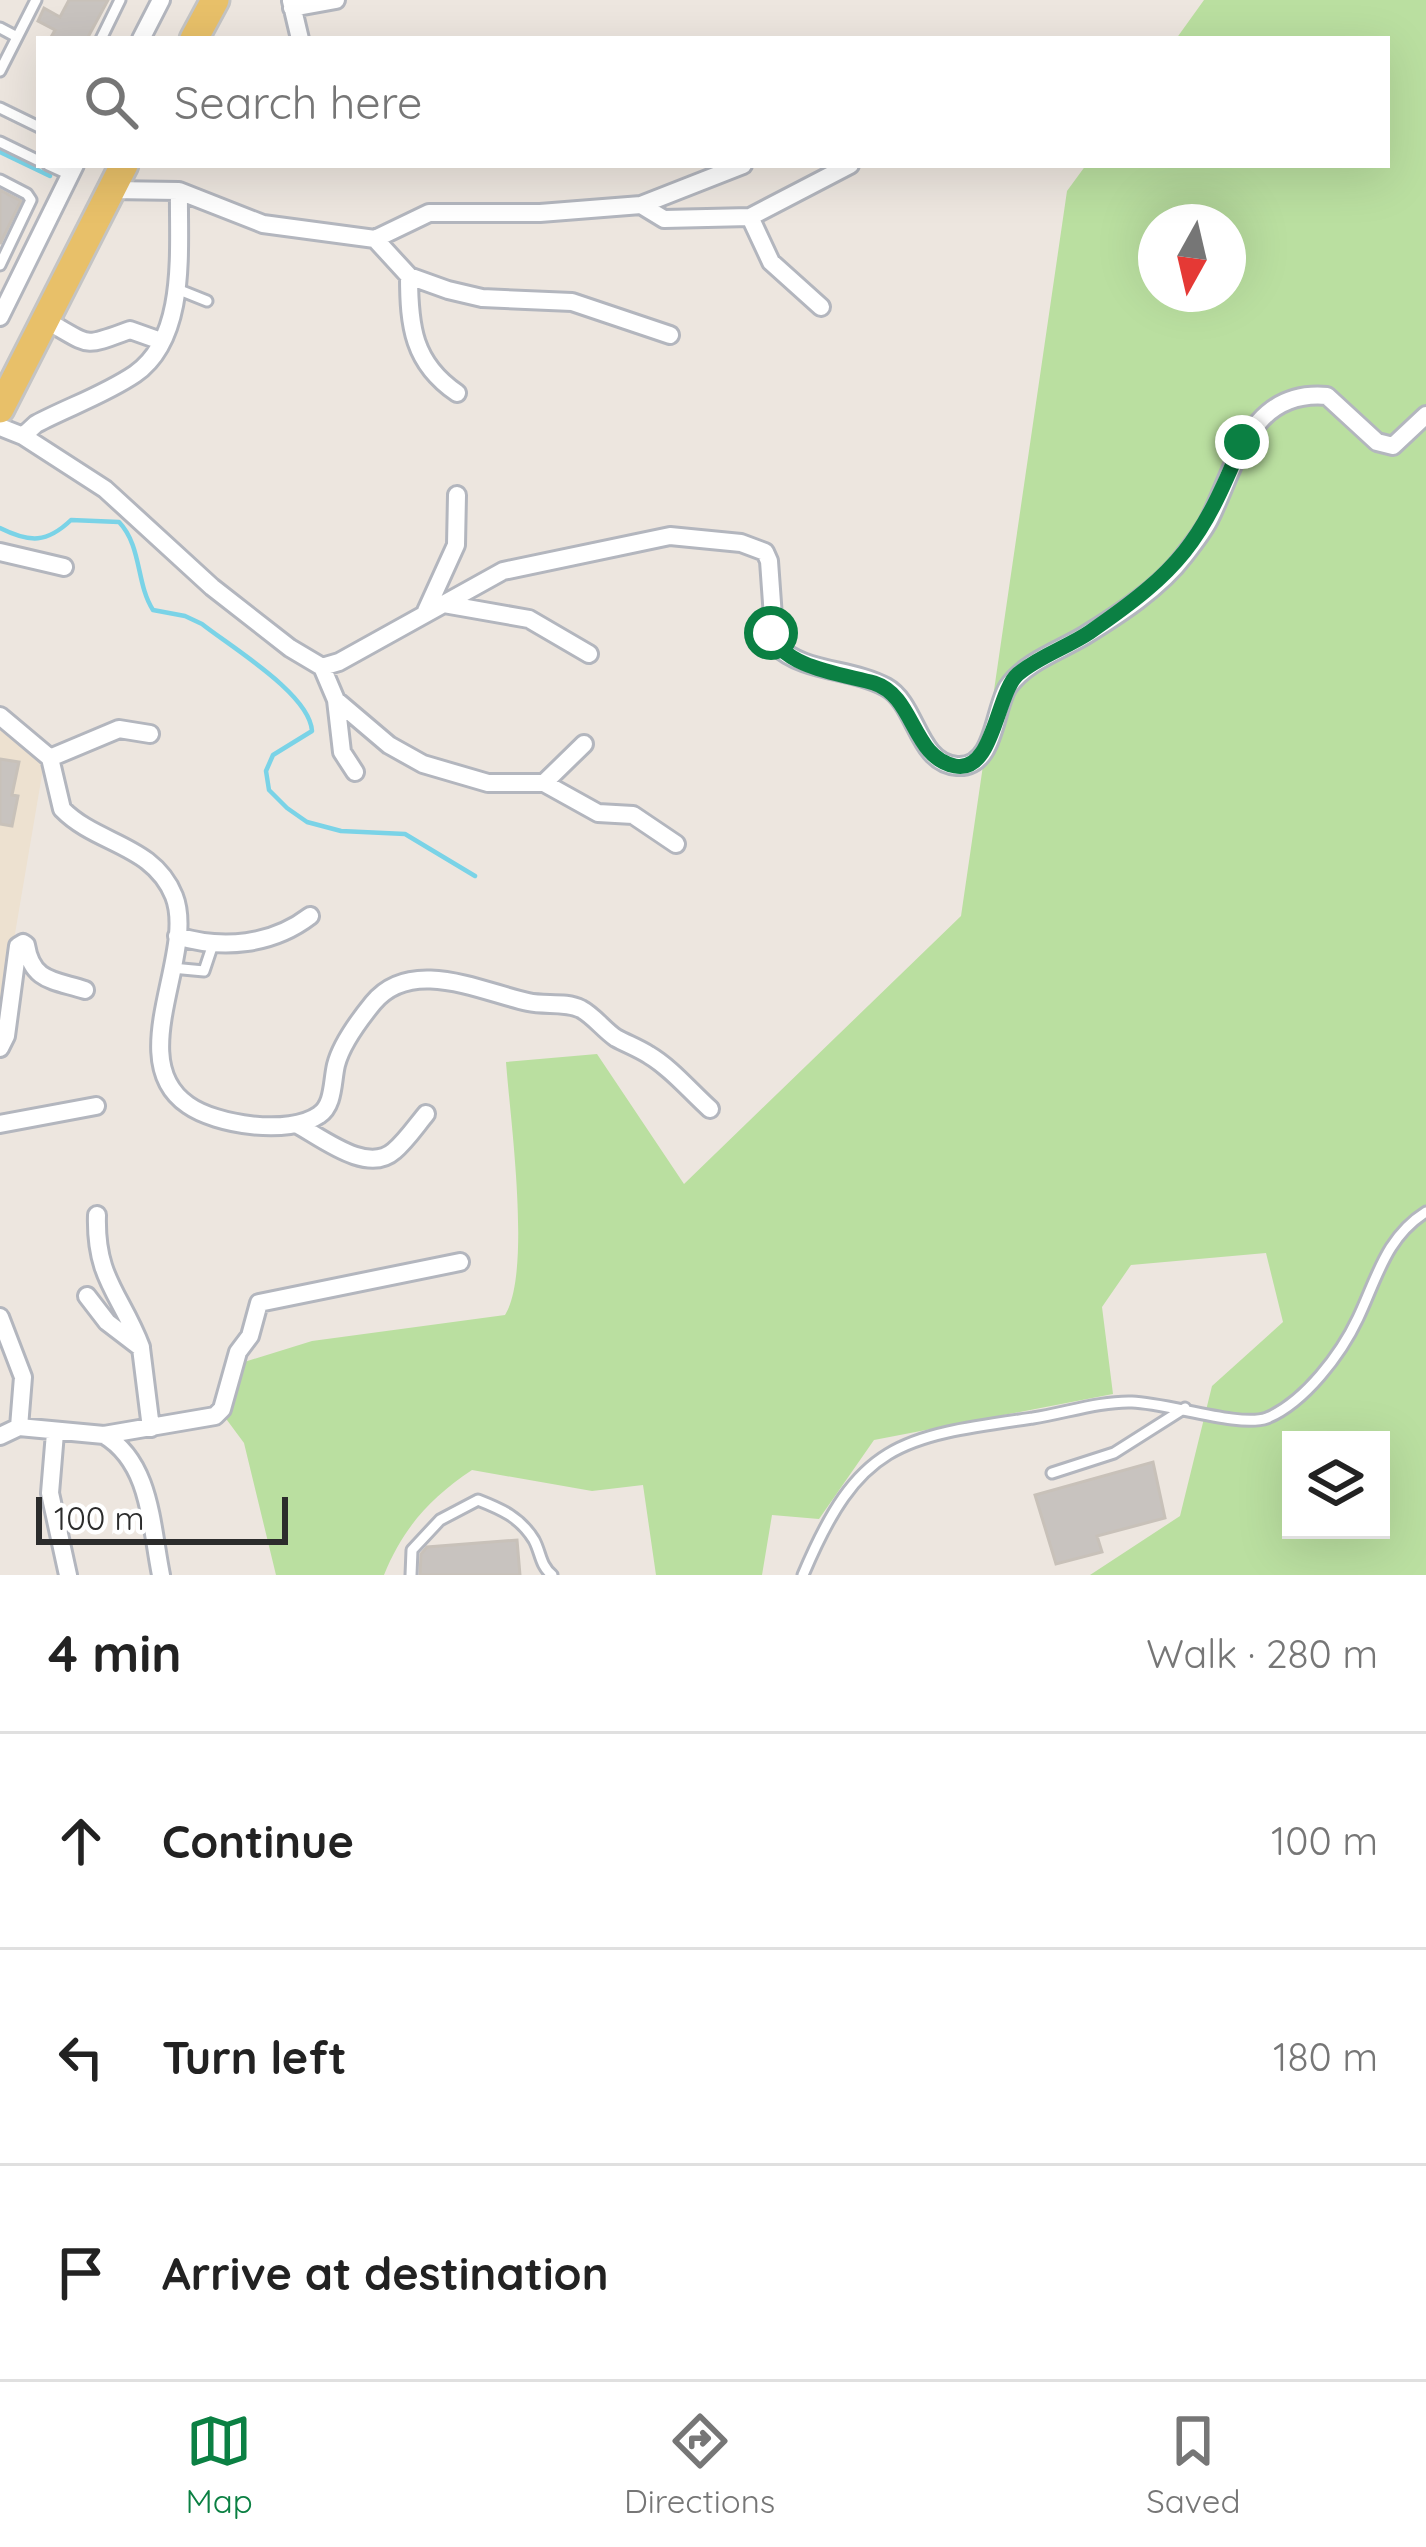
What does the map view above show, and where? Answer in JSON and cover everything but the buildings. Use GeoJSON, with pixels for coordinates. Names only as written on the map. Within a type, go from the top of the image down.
{"type":"FeatureCollection","features":[{"type":"Feature","properties":{"kind":"main road"},"geometry":{"type":"LineString","coordinates":[[196,36],[215,0]]}},
{"type":"Feature","properties":{"kind":"main road"},"geometry":{"type":"LineString","coordinates":[[0,409],[117,177]]}},
{"type":"Feature","properties":{"kind":"street"},"geometry":{"type":"LineString","coordinates":[[143,36],[161,0]]}},
{"type":"Feature","properties":{"kind":"street"},"geometry":{"type":"LineString","coordinates":[[299,36],[291,4],[336,0]]}},
{"type":"Feature","properties":{"kind":"street"},"geometry":{"type":"LineString","coordinates":[[117,177],[179,191],[263,224],[375,239],[429,213],[526,214],[641,205],[735,168]]}},
{"type":"Feature","properties":{"kind":"street"},"geometry":{"type":"LineString","coordinates":[[641,205],[664,219],[750,217],[844,168]]}},
{"type":"Feature","properties":{"kind":"street"},"geometry":{"type":"LineString","coordinates":[[0,316],[72,170]]}},
{"type":"Feature","properties":{"kind":"street"},"geometry":{"type":"LineString","coordinates":[[23,436],[36,424],[136,374],[150,361],[177,289],[179,191]]}},
{"type":"Feature","properties":{"kind":"street"},"geometry":{"type":"LineString","coordinates":[[750,217],[771,262],[820,308]]}},
{"type":"Feature","properties":{"kind":"street"},"geometry":{"type":"LineString","coordinates":[[375,239],[409,276],[482,298],[572,302],[670,335]]}},
{"type":"Feature","properties":{"kind":"street"},"geometry":{"type":"LineString","coordinates":[[409,276],[409,318],[418,348],[434,377],[457,393]]}},
{"type":"Feature","properties":{"kind":"street"},"geometry":{"type":"LineString","coordinates":[[45,320],[90,344],[130,330],[161,341]]}},
{"type":"Feature","properties":{"kind":"street"},"geometry":{"type":"LineString","coordinates":[[322,667],[503,571],[670,536],[758,547],[770,560],[775,645],[796,660],[885,686],[904,705],[928,749],[964,766],[984,751],[1000,703],[1018,674],[1086,635],[1180,561],[1208,524],[1242,442],[1255,424],[1297,399],[1327,396],[1377,442],[1394,446],[1426,415]]}},
{"type":"Feature","properties":{"kind":"street"},"geometry":{"type":"LineString","coordinates":[[0,427],[23,436],[105,489],[212,587],[322,667],[336,700],[340,745],[356,772]]}},
{"type":"Feature","properties":{"kind":"street"},"geometry":{"type":"LineString","coordinates":[[426,611],[456,545],[457,495]]}},
{"type":"Feature","properties":{"kind":"street"},"geometry":{"type":"LineString","coordinates":[[0,552],[64,567]]}},
{"type":"Feature","properties":{"kind":"street"},"geometry":{"type":"LineString","coordinates":[[444,604],[529,619],[589,654]]}},
{"type":"Feature","properties":{"kind":"street"},"geometry":{"type":"LineString","coordinates":[[336,700],[388,745],[423,764],[488,783],[544,783],[598,812],[633,815],[676,844]]}},
{"type":"Feature","properties":{"kind":"street"},"geometry":{"type":"LineString","coordinates":[[0,716],[50,758],[62,808],[136,850],[166,880],[177,908],[177,936],[163,1014],[162,1058],[165,1075],[188,1105],[254,1126],[296,1124],[321,1114],[328,1106],[340,1055],[375,1000],[392,988],[419,981],[463,984],[532,1004],[585,1010],[618,1039],[651,1056],[710,1109]]}},
{"type":"Feature","properties":{"kind":"street"},"geometry":{"type":"LineString","coordinates":[[50,758],[119,729],[150,734]]}},
{"type":"Feature","properties":{"kind":"street"},"geometry":{"type":"LineString","coordinates":[[544,783],[584,744]]}},
{"type":"Feature","properties":{"kind":"street"},"geometry":{"type":"LineString","coordinates":[[177,936],[213,944],[279,936],[310,916]]}},
{"type":"Feature","properties":{"kind":"street"},"geometry":{"type":"LineString","coordinates":[[0,1048],[6,1036],[20,944],[26,945],[31,968],[41,976],[86,990]]}},
{"type":"Feature","properties":{"kind":"street"},"geometry":{"type":"LineString","coordinates":[[0,1124],[96,1106]]}},
{"type":"Feature","properties":{"kind":"street"},"geometry":{"type":"LineString","coordinates":[[296,1124],[350,1153],[374,1159],[395,1151],[426,1114]]}},
{"type":"Feature","properties":{"kind":"street"},"geometry":{"type":"LineString","coordinates":[[97,1215],[100,1263],[141,1348],[152,1428]]}},
{"type":"Feature","properties":{"kind":"street"},"geometry":{"type":"LineString","coordinates":[[0,1436],[19,1427],[104,1436],[215,1415],[222,1409],[238,1352],[250,1336],[256,1308],[264,1300],[460,1262]]}},
{"type":"Feature","properties":{"kind":"street"},"geometry":{"type":"LineString","coordinates":[[87,1296],[107,1322],[141,1348]]}},
{"type":"Feature","properties":{"kind":"street"},"geometry":{"type":"LineString","coordinates":[[0,1317],[23,1378],[19,1427]]}},
{"type":"Feature","properties":{"kind":"street"},"geometry":{"type":"LineString","coordinates":[[56,1433],[50,1493],[68,1575]]}},
{"type":"Feature","properties":{"kind":"street"},"geometry":{"type":"LineString","coordinates":[[104,1436],[118,1444],[138,1468],[161,1575]]}},
{"type":"Feature","properties":{"kind":"lane"},"geometry":{"type":"LineString","coordinates":[[0,71],[36,0]]}},
{"type":"Feature","properties":{"kind":"lane"},"geometry":{"type":"LineString","coordinates":[[102,36],[121,0]]}},
{"type":"Feature","properties":{"kind":"lane"},"geometry":{"type":"LineString","coordinates":[[0,28],[17,37]]}},
{"type":"Feature","properties":{"kind":"lane"},"geometry":{"type":"LineString","coordinates":[[0,108],[36,126]]}},
{"type":"Feature","properties":{"kind":"lane"},"geometry":{"type":"LineString","coordinates":[[0,142],[36,160]]}},
{"type":"Feature","properties":{"kind":"lane"},"geometry":{"type":"LineString","coordinates":[[0,180],[31,200],[0,265]]}},
{"type":"Feature","properties":{"kind":"lane"},"geometry":{"type":"LineString","coordinates":[[22,223],[42,232]]}},
{"type":"Feature","properties":{"kind":"lane"},"geometry":{"type":"LineString","coordinates":[[177,289],[207,301]]}},
{"type":"Feature","properties":{"kind":"lane"},"geometry":{"type":"LineString","coordinates":[[171,968],[204,971],[213,944]]}},
{"type":"Feature","properties":{"kind":"lane"},"geometry":{"type":"LineString","coordinates":[[803,1575],[855,1482],[871,1462],[898,1447],[959,1428],[1129,1402],[1185,1408],[1249,1423],[1290,1406],[1350,1332],[1384,1253],[1426,1213]]}},
{"type":"Feature","properties":{"kind":"lane"},"geometry":{"type":"LineString","coordinates":[[1052,1474],[1114,1453],[1185,1408]]}},
{"type":"Feature","properties":{"kind":"lane"},"geometry":{"type":"LineString","coordinates":[[411,1575],[412,1550],[440,1520],[478,1500],[511,1513],[535,1541],[543,1568],[552,1575]]}},
{"type":"Feature","properties":{"kind":"shaded area"},"geometry":{"type":"Polygon","coordinates":[[[0,722],[44,763],[0,1022],[0,722]]]}},
{"type":"Feature","properties":{"kind":"green space"},"geometry":{"type":"Polygon","coordinates":[[[1204,0],[1426,0],[1426,1575],[1090,1575],[1180,1516],[1212,1386],[1283,1322],[1266,1253],[1131,1265],[1102,1307],[1113,1394],[874,1440],[819,1519],[772,1515],[762,1575],[656,1575],[643,1485],[592,1491],[472,1470],[419,1515],[384,1575],[276,1575],[244,1443],[224,1416],[241,1363],[312,1341],[505,1315],[513,1294],[518,1231],[506,1062],[597,1054],[684,1184],[961,916],[1067,191],[1084,168],[1390,168],[1390,36],[1178,36],[1204,0]]]}},
{"type":"Feature","properties":{"kind":"waterway"},"geometry":{"type":"LineString","coordinates":[[0,152],[50,176]]}},
{"type":"Feature","properties":{"kind":"waterway"},"geometry":{"type":"LineString","coordinates":[[0,528],[38,538],[71,520],[119,522],[132,542],[153,610],[202,624],[284,687],[308,717],[312,731],[273,755],[266,771],[269,790],[287,808],[307,822],[341,831],[405,834],[475,876]]}},
{"type":"Feature","properties":{"kind":"route"},"geometry":{"type":"LineString","coordinates":[[771,633],[775,645],[796,660],[885,686],[904,705],[928,749],[944,761],[964,766],[984,751],[1000,703],[1018,674],[1086,635],[1180,561],[1208,524],[1242,442]]}}]}
